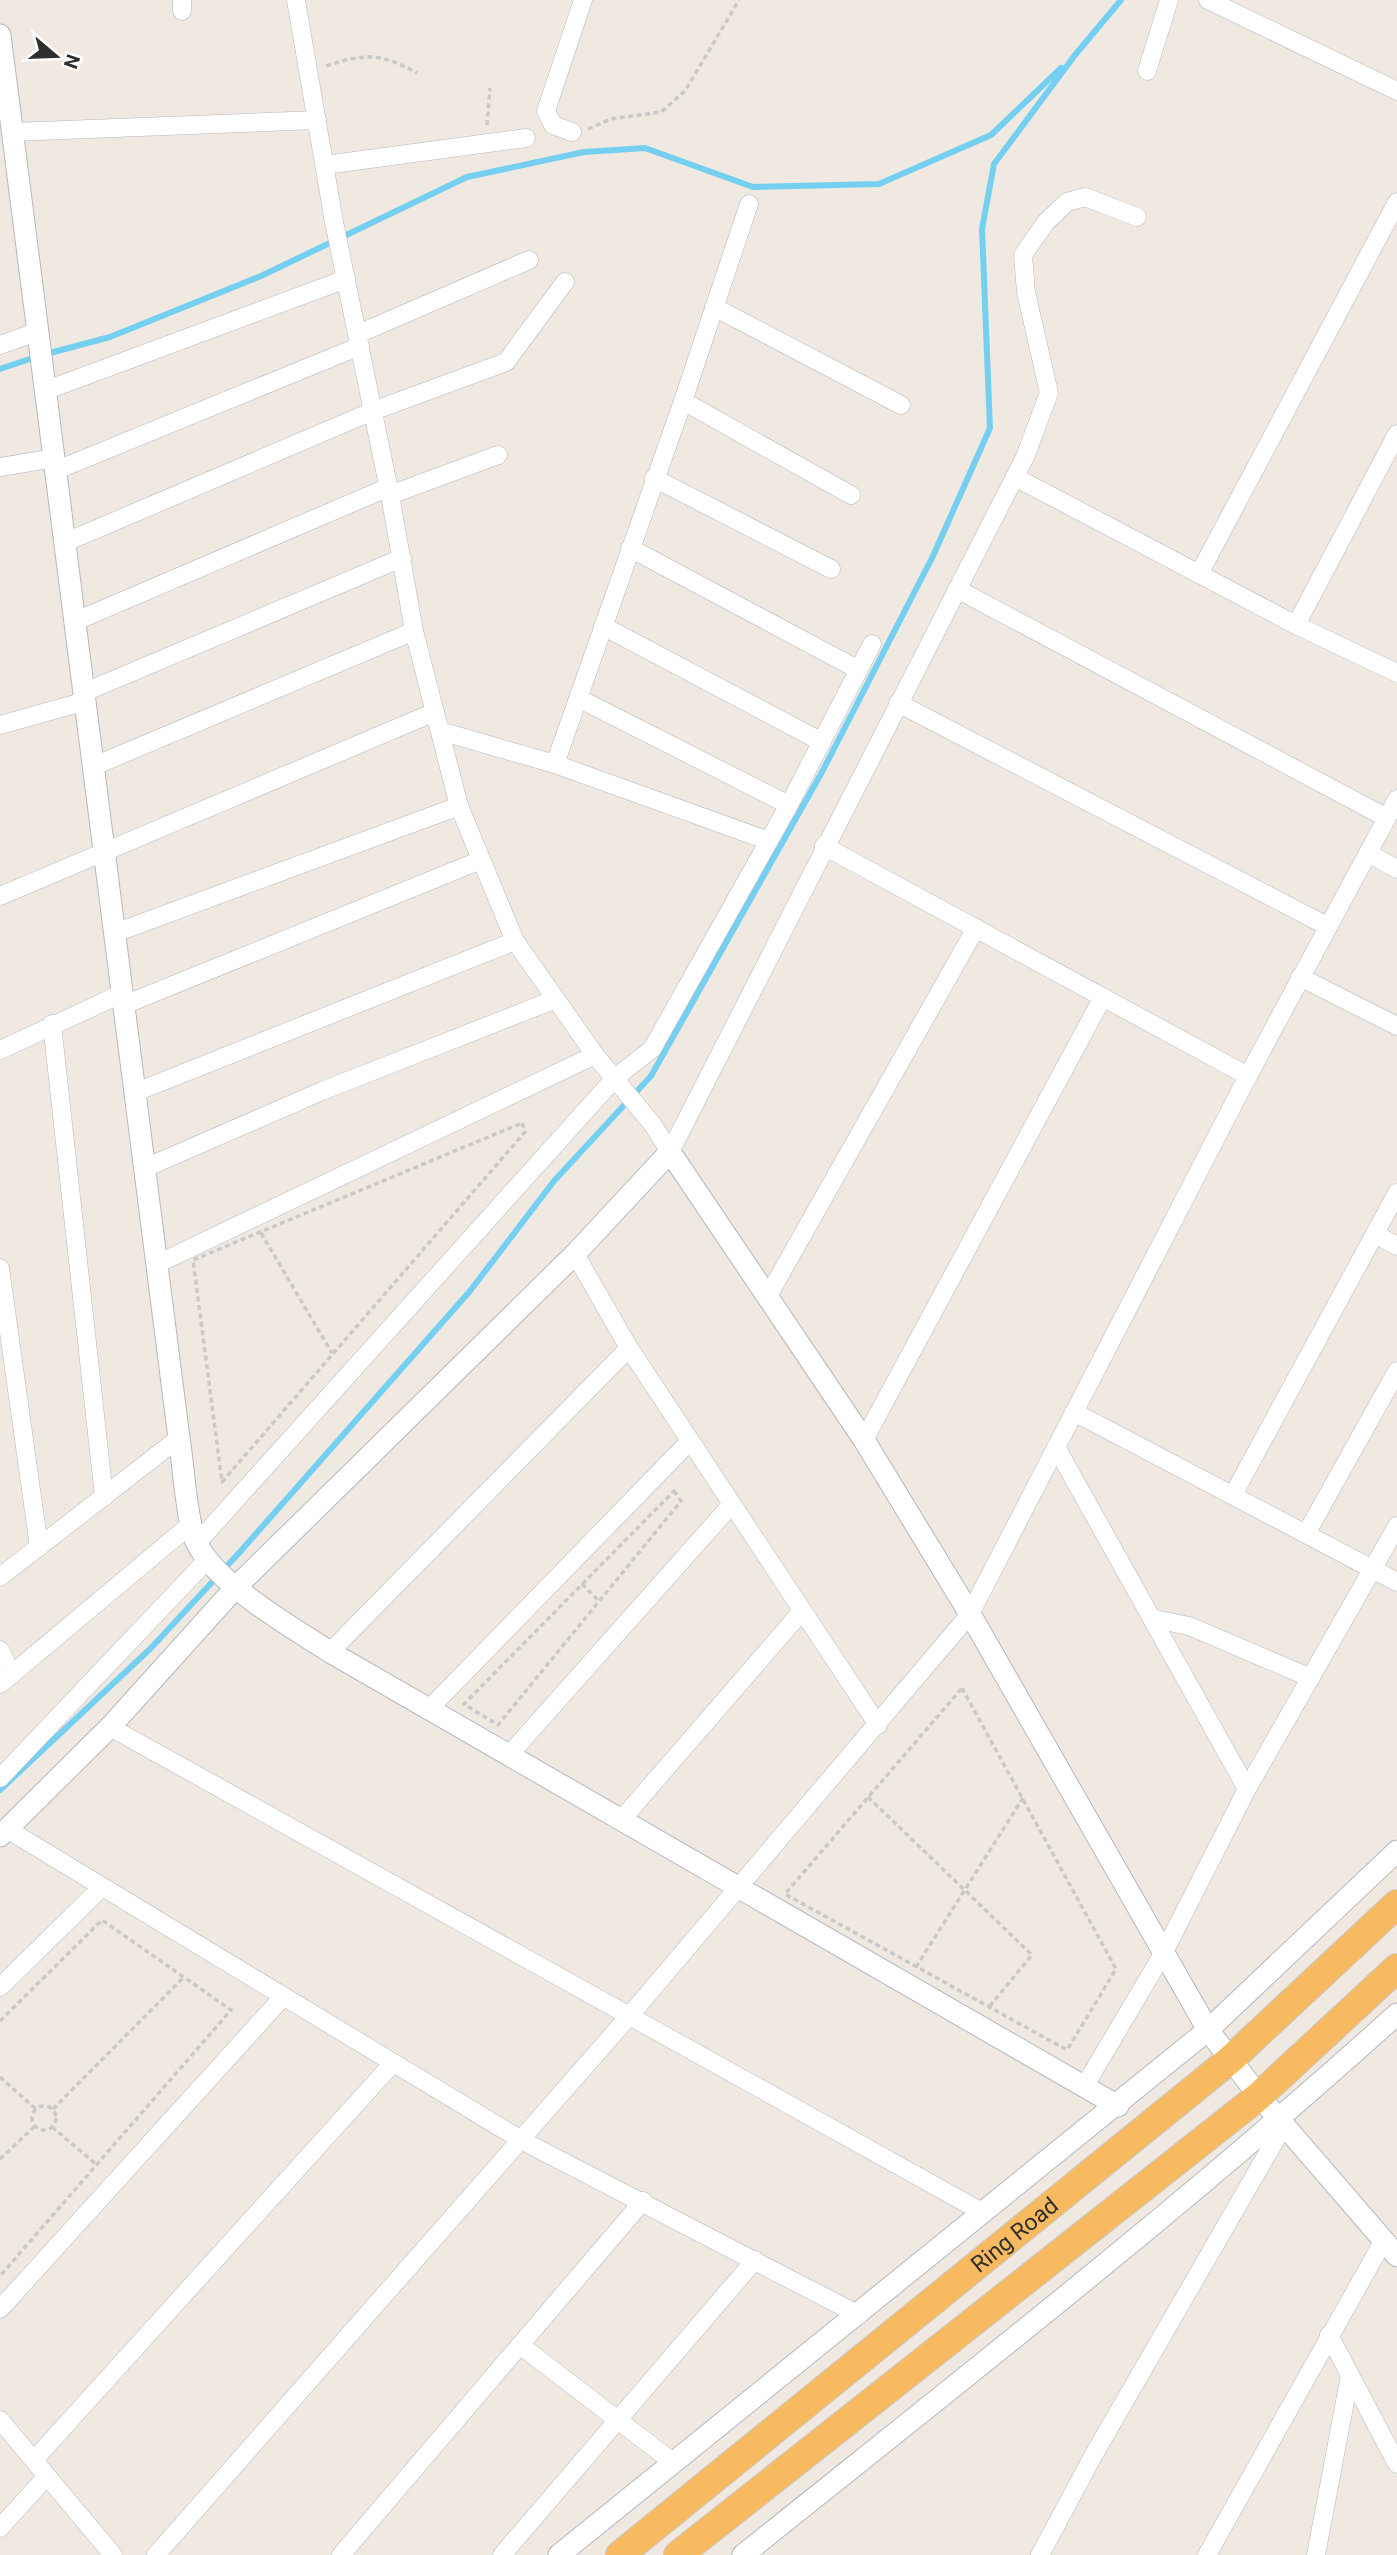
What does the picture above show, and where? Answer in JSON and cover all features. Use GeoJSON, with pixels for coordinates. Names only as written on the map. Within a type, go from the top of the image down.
{"type":"FeatureCollection","features":[{"type":"Feature","properties":{"kind":"highway","name":"Ring Road"},"geometry":{"type":"LineString","coordinates":[[620,2555],[1231,2059],[1397,1904]]}},
{"type":"Feature","properties":{"kind":"highway","name":"Ring Road"},"geometry":{"type":"LineString","coordinates":[[678,2555],[1259,2096],[1397,1968]]}},
{"type":"Feature","properties":{"kind":"street"},"geometry":{"type":"LineString","coordinates":[[296,0],[334,222],[389,491],[414,631],[459,806],[515,941],[595,1055],[653,1125],[863,1440],[970,1614],[1208,2030],[1259,2096],[1390,2248],[1329,2335],[1207,2555]]}},
{"type":"Feature","properties":{"kind":"street"},"geometry":{"type":"LineString","coordinates":[[572,132],[553,125],[546,111],[583,0]]}},
{"type":"Feature","properties":{"kind":"street"},"geometry":{"type":"LineString","coordinates":[[1147,71],[1169,0]]}},
{"type":"Feature","properties":{"kind":"street"},"geometry":{"type":"LineString","coordinates":[[1208,0],[1397,90]]}},
{"type":"Feature","properties":{"kind":"street"},"geometry":{"type":"LineString","coordinates":[[0,35],[179,1438],[212,1559],[330,1652],[1118,2106]]}},
{"type":"Feature","properties":{"kind":"street"},"geometry":{"type":"LineString","coordinates":[[13,132],[317,120]]}},
{"type":"Feature","properties":{"kind":"street"},"geometry":{"type":"LineString","coordinates":[[325,165],[526,138]]}},
{"type":"Feature","properties":{"kind":"street"},"geometry":{"type":"LineString","coordinates":[[0,1650],[6,1680],[212,1559],[575,1254],[670,1152],[824,846],[1015,477],[1049,393],[1026,292],[1023,255],[1046,222],[1067,202],[1085,197],[1137,217]]}},
{"type":"Feature","properties":{"kind":"street"},"geometry":{"type":"LineString","coordinates":[[1199,574],[1397,202]]}},
{"type":"Feature","properties":{"kind":"street"},"geometry":{"type":"LineString","coordinates":[[555,764],[683,401],[749,204]]}},
{"type":"Feature","properties":{"kind":"street"},"geometry":{"type":"LineString","coordinates":[[0,467],[56,464],[359,340],[529,260]]}},
{"type":"Feature","properties":{"kind":"street"},"geometry":{"type":"LineString","coordinates":[[46,384],[345,272]]}},
{"type":"Feature","properties":{"kind":"street"},"geometry":{"type":"LineString","coordinates":[[66,542],[373,411],[506,362],[565,282]]}},
{"type":"Feature","properties":{"kind":"street"},"geometry":{"type":"LineString","coordinates":[[714,307],[901,405]]}},
{"type":"Feature","properties":{"kind":"street"},"geometry":{"type":"LineString","coordinates":[[0,345],[40,335]]}},
{"type":"Feature","properties":{"kind":"street"},"geometry":{"type":"LineString","coordinates":[[683,401],[851,495]]}},
{"type":"Feature","properties":{"kind":"street"},"geometry":{"type":"LineString","coordinates":[[1296,625],[1397,434]]}},
{"type":"Feature","properties":{"kind":"street"},"geometry":{"type":"LineString","coordinates":[[76,621],[389,491],[498,455]]}},
{"type":"Feature","properties":{"kind":"street"},"geometry":{"type":"LineString","coordinates":[[1015,477],[1296,625],[1397,673]]}},
{"type":"Feature","properties":{"kind":"street"},"geometry":{"type":"LineString","coordinates":[[654,478],[831,569]]}},
{"type":"Feature","properties":{"kind":"street"},"geometry":{"type":"LineString","coordinates":[[630,548],[859,670]]}},
{"type":"Feature","properties":{"kind":"street"},"geometry":{"type":"LineString","coordinates":[[0,725],[86,697],[402,558]]}},
{"type":"Feature","properties":{"kind":"street"},"geometry":{"type":"LineString","coordinates":[[957,589],[1387,818]]}},
{"type":"Feature","properties":{"kind":"street"},"geometry":{"type":"LineString","coordinates":[[603,626],[822,742]]}},
{"type":"Feature","properties":{"kind":"street"},"geometry":{"type":"LineString","coordinates":[[94,766],[414,631]]}},
{"type":"Feature","properties":{"kind":"street"},"geometry":{"type":"LineString","coordinates":[[0,1778],[212,1559],[652,1049],[789,805],[872,644]]}},
{"type":"Feature","properties":{"kind":"street"},"geometry":{"type":"LineString","coordinates":[[578,698],[789,805]]}},
{"type":"Feature","properties":{"kind":"street"},"geometry":{"type":"LineString","coordinates":[[898,704],[1327,926]]}},
{"type":"Feature","properties":{"kind":"street"},"geometry":{"type":"LineString","coordinates":[[0,896],[435,712]]}},
{"type":"Feature","properties":{"kind":"street"},"geometry":{"type":"LineString","coordinates":[[440,731],[555,764],[769,841]]}},
{"type":"Feature","properties":{"kind":"street"},"geometry":{"type":"LineString","coordinates":[[156,2555],[740,1888],[970,1614],[1248,1076],[1397,799]]}},
{"type":"Feature","properties":{"kind":"street"},"geometry":{"type":"LineString","coordinates":[[115,933],[459,806]]}},
{"type":"Feature","properties":{"kind":"street"},"geometry":{"type":"LineString","coordinates":[[824,846],[1248,1076]]}},
{"type":"Feature","properties":{"kind":"street"},"geometry":{"type":"LineString","coordinates":[[1368,853],[1397,869]]}},
{"type":"Feature","properties":{"kind":"street"},"geometry":{"type":"LineString","coordinates":[[0,1049],[52,1024],[124,999],[481,860]]}},
{"type":"Feature","properties":{"kind":"street"},"geometry":{"type":"LineString","coordinates":[[768,1296],[976,929]]}},
{"type":"Feature","properties":{"kind":"street"},"geometry":{"type":"LineString","coordinates":[[135,1092],[515,941]]}},
{"type":"Feature","properties":{"kind":"street"},"geometry":{"type":"LineString","coordinates":[[1300,977],[1397,1027]]}},
{"type":"Feature","properties":{"kind":"street"},"geometry":{"type":"LineString","coordinates":[[863,1440],[1103,997]]}},
{"type":"Feature","properties":{"kind":"street"},"geometry":{"type":"LineString","coordinates":[[145,1168],[322,1091],[556,999]]}},
{"type":"Feature","properties":{"kind":"street"},"geometry":{"type":"LineString","coordinates":[[52,1024],[104,1497]]}},
{"type":"Feature","properties":{"kind":"street"},"geometry":{"type":"LineString","coordinates":[[157,1264],[595,1055]]}},
{"type":"Feature","properties":{"kind":"street"},"geometry":{"type":"LineString","coordinates":[[1233,1495],[1397,1193]]}},
{"type":"Feature","properties":{"kind":"street"},"geometry":{"type":"LineString","coordinates":[[1375,1234],[1397,1246]]}},
{"type":"Feature","properties":{"kind":"street"},"geometry":{"type":"LineString","coordinates":[[575,1254],[629,1348],[877,1725]]}},
{"type":"Feature","properties":{"kind":"street"},"geometry":{"type":"LineString","coordinates":[[0,1268],[39,1547]]}},
{"type":"Feature","properties":{"kind":"street"},"geometry":{"type":"LineString","coordinates":[[330,1652],[629,1348]]}},
{"type":"Feature","properties":{"kind":"street"},"geometry":{"type":"LineString","coordinates":[[1306,1534],[1397,1371]]}},
{"type":"Feature","properties":{"kind":"street"},"geometry":{"type":"LineString","coordinates":[[1074,1412],[1397,1582]]}},
{"type":"Feature","properties":{"kind":"street"},"geometry":{"type":"LineString","coordinates":[[0,1577],[179,1438]]}},
{"type":"Feature","properties":{"kind":"street"},"geometry":{"type":"LineString","coordinates":[[428,1710],[690,1441]]}},
{"type":"Feature","properties":{"kind":"street"},"geometry":{"type":"LineString","coordinates":[[1056,1447],[1155,1619],[1247,1789]]}},
{"type":"Feature","properties":{"kind":"street"},"geometry":{"type":"LineString","coordinates":[[509,1755],[732,1504]]}},
{"type":"Feature","properties":{"kind":"street"},"geometry":{"type":"LineString","coordinates":[[1084,2087],[1164,1952],[1247,1789],[1397,1525]]}},
{"type":"Feature","properties":{"kind":"street"},"geometry":{"type":"LineString","coordinates":[[212,1559],[110,1727],[4,1832],[102,1887],[521,2140],[859,2315]]}},
{"type":"Feature","properties":{"kind":"street"},"geometry":{"type":"LineString","coordinates":[[622,1819],[802,1611]]}},
{"type":"Feature","properties":{"kind":"street"},"geometry":{"type":"LineString","coordinates":[[1155,1619],[1189,1626],[1311,1678]]}},
{"type":"Feature","properties":{"kind":"street"},"geometry":{"type":"LineString","coordinates":[[110,1727],[631,2014],[982,2212]]}},
{"type":"Feature","properties":{"kind":"street"},"geometry":{"type":"LineString","coordinates":[[559,2555],[859,2315],[982,2212],[1118,2106],[1208,2030],[1397,1851]]}},
{"type":"Feature","properties":{"kind":"street"},"geometry":{"type":"LineString","coordinates":[[0,1987],[102,1887]]}},
{"type":"Feature","properties":{"kind":"street"},"geometry":{"type":"LineString","coordinates":[[0,2309],[283,1997]]}},
{"type":"Feature","properties":{"kind":"street"},"geometry":{"type":"LineString","coordinates":[[743,2555],[1282,2122],[1397,2014]]}},
{"type":"Feature","properties":{"kind":"street"},"geometry":{"type":"LineString","coordinates":[[34,2460],[393,2063]]}},
{"type":"Feature","properties":{"kind":"street"},"geometry":{"type":"LineString","coordinates":[[1040,2555],[1282,2122]]}},
{"type":"Feature","properties":{"kind":"street"},"geometry":{"type":"LineString","coordinates":[[341,2555],[643,2201]]}},
{"type":"Feature","properties":{"kind":"street"},"geometry":{"type":"LineString","coordinates":[[502,2555],[755,2260]]}},
{"type":"Feature","properties":{"kind":"street"},"geometry":{"type":"LineString","coordinates":[[1329,2335],[1397,2464]]}},
{"type":"Feature","properties":{"kind":"street"},"geometry":{"type":"LineString","coordinates":[[520,2344],[674,2463]]}},
{"type":"Feature","properties":{"kind":"street"},"geometry":{"type":"LineString","coordinates":[[1316,2555],[1350,2375]]}},
{"type":"Feature","properties":{"kind":"street"},"geometry":{"type":"LineString","coordinates":[[0,2420],[113,2555]]}},
{"type":"Feature","properties":{"kind":"street"},"geometry":{"type":"LineString","coordinates":[[0,2528],[47,2476]]}},
{"type":"Feature","properties":{"kind":"path"},"geometry":{"type":"LineString","coordinates":[[572,132],[592,128],[611,119],[661,112],[685,91],[739,0]]}},
{"type":"Feature","properties":{"kind":"path"},"geometry":{"type":"LineString","coordinates":[[310,71],[357,56],[379,55],[417,73]]}},
{"type":"Feature","properties":{"kind":"path"},"geometry":{"type":"LineString","coordinates":[[486,142],[490,88]]}},
{"type":"Feature","properties":{"kind":"path"},"geometry":{"type":"LineString","coordinates":[[193,1260],[222,1482],[525,1132],[522,1123]]}},
{"type":"Feature","properties":{"kind":"path"},"geometry":{"type":"LineString","coordinates":[[260,1232],[332,1353]]}},
{"type":"Feature","properties":{"kind":"path"},"geometry":{"type":"LineString","coordinates":[[464,1704],[674,1491],[681,1501],[498,1725]]}},
{"type":"Feature","properties":{"kind":"path"},"geometry":{"type":"LineString","coordinates":[[582,1584],[599,1600]]}},
{"type":"Feature","properties":{"kind":"path"},"geometry":{"type":"LineString","coordinates":[[785,1894],[962,1688],[1116,1969],[1067,2050]]}},
{"type":"Feature","properties":{"kind":"path"},"geometry":{"type":"LineString","coordinates":[[868,1797],[1032,1955],[989,2007]]}},
{"type":"Feature","properties":{"kind":"path"},"geometry":{"type":"LineString","coordinates":[[916,1967],[1023,1798]]}},
{"type":"Feature","properties":{"kind":"path"},"geometry":{"type":"LineString","coordinates":[[0,2021],[102,1920],[231,2010],[0,2276]]}},
{"type":"Feature","properties":{"kind":"path"},"geometry":{"type":"LineString","coordinates":[[53,2109],[184,1977]]}},
{"type":"Feature","properties":{"kind":"path"},"geometry":{"type":"LineString","coordinates":[[0,2077],[36,2109]]}},
{"type":"Feature","properties":{"kind":"path"},"geometry":{"type":"LineString","coordinates":[[53,2109],[42,2106],[36,2109],[33,2120],[35,2126],[40,2129],[52,2127],[97,2165]]}},
{"type":"Feature","properties":{"kind":"path"},"geometry":{"type":"LineString","coordinates":[[52,2127],[55,2121],[53,2109]]}},
{"type":"Feature","properties":{"kind":"path"},"geometry":{"type":"LineString","coordinates":[[0,2159],[35,2126]]}},
{"type":"Feature","properties":{"kind":"waterway"},"geometry":{"type":"LineString","coordinates":[[0,1790],[151,1648],[239,1553],[470,1291],[554,1181],[651,1076],[822,772],[933,556],[990,428],[982,229],[994,164],[1075,55],[1121,0]]}},
{"type":"Feature","properties":{"kind":"waterway"},"geometry":{"type":"LineString","coordinates":[[46,354],[110,337],[261,276],[467,177],[584,152],[645,148],[753,187],[879,184],[991,135],[1061,68]]}},
{"type":"Feature","properties":{"kind":"waterway"},"geometry":{"type":"LineString","coordinates":[[0,369],[36,357]]}}]}
